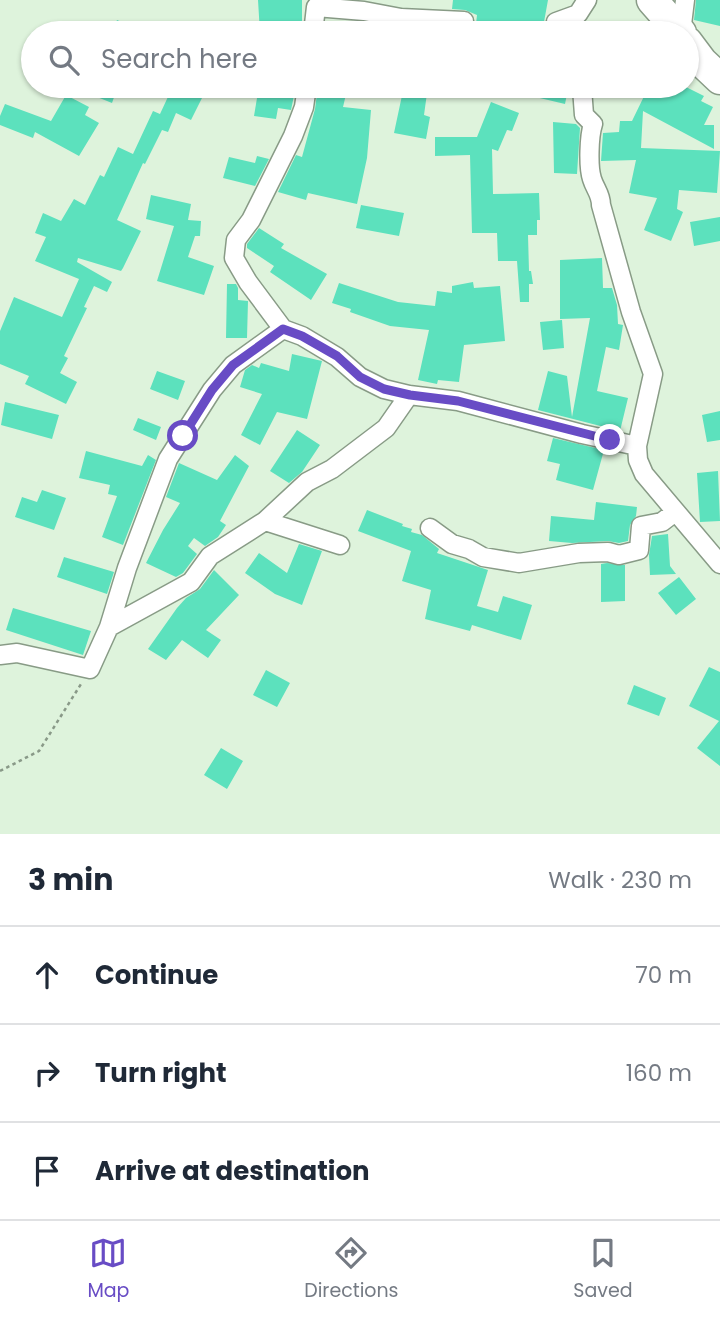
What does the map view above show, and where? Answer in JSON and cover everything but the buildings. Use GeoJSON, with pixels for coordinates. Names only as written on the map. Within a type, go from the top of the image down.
{"type":"FeatureCollection","features":[{"type":"Feature","properties":{"kind":"highway"},"geometry":{"type":"LineString","coordinates":[[652,0],[670,21]]}},
{"type":"Feature","properties":{"kind":"street"},"geometry":{"type":"LineString","coordinates":[[559,21],[578,14],[587,0]]}},
{"type":"Feature","properties":{"kind":"street"},"geometry":{"type":"LineString","coordinates":[[682,21],[685,0]]}},
{"type":"Feature","properties":{"kind":"street"},"geometry":{"type":"LineString","coordinates":[[319,4],[401,18],[464,21]]}},
{"type":"Feature","properties":{"kind":"street"},"geometry":{"type":"LineString","coordinates":[[305,98],[293,136],[251,220],[236,240],[234,258],[248,282],[283,329],[302,336],[337,356],[360,377],[384,389],[458,401],[637,446]]}},
{"type":"Feature","properties":{"kind":"street"},"geometry":{"type":"LineString","coordinates":[[583,98],[584,116],[593,124],[590,134],[591,178],[601,196],[601,205],[631,312],[653,374],[637,446],[638,460],[644,474],[720,564]]}},
{"type":"Feature","properties":{"kind":"street"},"geometry":{"type":"LineString","coordinates":[[0,655],[17,653],[90,669],[109,627],[127,568],[168,459],[212,390],[233,365],[283,329]]}},
{"type":"Feature","properties":{"kind":"street"},"geometry":{"type":"LineString","coordinates":[[109,627],[191,582],[210,556],[265,521],[307,482],[331,469],[386,428],[410,395]]}},
{"type":"Feature","properties":{"kind":"street"},"geometry":{"type":"LineString","coordinates":[[430,528],[453,544],[483,557],[519,564],[579,554],[608,552],[619,555],[639,550],[642,526],[662,522],[675,512]]}},
{"type":"Feature","properties":{"kind":"street"},"geometry":{"type":"LineString","coordinates":[[265,521],[340,545]]}},
{"type":"Feature","properties":{"kind":"path"},"geometry":{"type":"LineString","coordinates":[[0,771],[39,751],[90,669]]}},
{"type":"Feature","properties":{"kind":"route"},"geometry":{"type":"LineString","coordinates":[[183,436],[212,390],[233,365],[283,329],[302,336],[337,356],[360,377],[384,389],[458,401],[610,440]]}}]}
